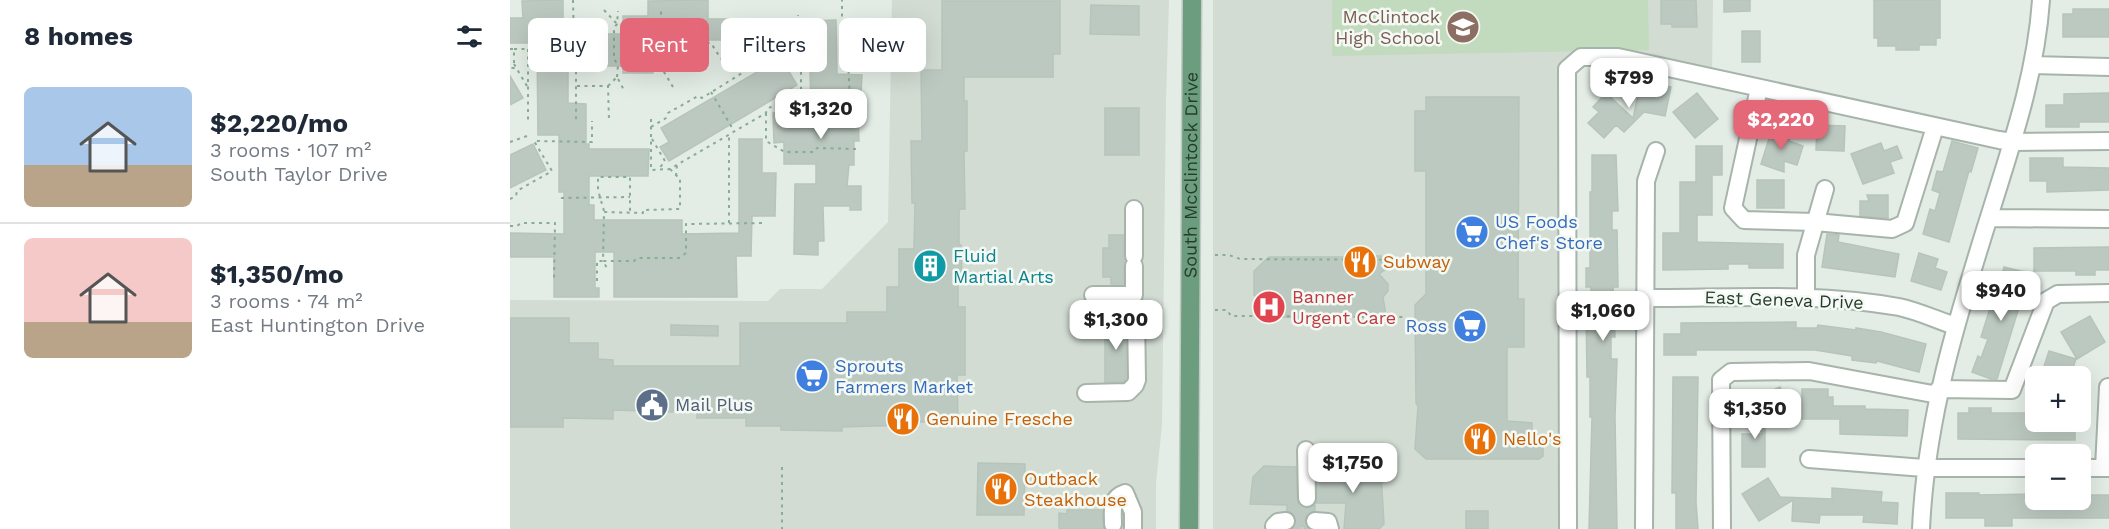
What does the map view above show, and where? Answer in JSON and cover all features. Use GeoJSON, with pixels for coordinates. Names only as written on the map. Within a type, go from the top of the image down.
{"type":"FeatureCollection","features":[{"type":"Feature","properties":{"kind":"main road","name":"South McClintock Drive"},"geometry":{"type":"LineString","coordinates":[[1189,529],[1192,0]]}},
{"type":"Feature","properties":{"kind":"street"},"geometry":{"type":"LineString","coordinates":[[1921,529],[1924,468],[1938,392],[2013,142],[2032,65],[2039,29],[2041,0]]}},
{"type":"Feature","properties":{"kind":"street"},"geometry":{"type":"LineString","coordinates":[[1568,529],[1567,69],[1581,57],[1618,57],[2013,142],[2109,141]]}},
{"type":"Feature","properties":{"kind":"street"},"geometry":{"type":"LineString","coordinates":[[2032,65],[2109,67]]}},
{"type":"Feature","properties":{"kind":"street"},"geometry":{"type":"LineString","coordinates":[[1759,88],[1733,208],[1744,220],[1815,222],[1892,229],[1905,224],[1935,127]]}},
{"type":"Feature","properties":{"kind":"street"},"geometry":{"type":"LineString","coordinates":[[1644,529],[1646,181],[1656,151]]}},
{"type":"Feature","properties":{"kind":"street"},"geometry":{"type":"LineString","coordinates":[[1806,297],[1806,255],[1825,189]]}},
{"type":"Feature","properties":{"kind":"street"},"geometry":{"type":"LineString","coordinates":[[1086,398],[1128,392],[1137,380],[1136,314],[1133,310],[1093,301],[1134,295],[1134,209]]}},
{"type":"Feature","properties":{"kind":"street"},"geometry":{"type":"LineString","coordinates":[[1989,218],[2109,219]]}},
{"type":"Feature","properties":{"kind":"street"},"geometry":{"type":"LineString","coordinates":[[1722,529],[1721,380],[1731,372],[1809,371],[1938,392],[2013,390],[2046,301],[2058,294],[2109,294]]}},
{"type":"Feature","properties":{"kind":"street","name":"East Geneva Drive"},"geometry":{"type":"LineString","coordinates":[[1646,297],[1806,297],[1862,302],[1901,308],[1956,326]]}},
{"type":"Feature","properties":{"kind":"street"},"geometry":{"type":"LineString","coordinates":[[2106,468],[2108,387]]}},
{"type":"Feature","properties":{"kind":"street"},"geometry":{"type":"LineString","coordinates":[[1306,450],[1307,498]]}},
{"type":"Feature","properties":{"kind":"street"},"geometry":{"type":"LineString","coordinates":[[1809,459],[1924,468],[2025,468]]}},
{"type":"Feature","properties":{"kind":"street"},"geometry":{"type":"LineString","coordinates":[[1123,525],[1133,512],[1125,494]]}},
{"type":"Feature","properties":{"kind":"street"},"geometry":{"type":"LineString","coordinates":[[1315,521],[1328,522],[1330,529]]}},
{"type":"Feature","properties":{"kind":"path"},"geometry":{"type":"LineString","coordinates":[[573,0],[573,18]]}},
{"type":"Feature","properties":{"kind":"path"},"geometry":{"type":"LineString","coordinates":[[779,103],[813,103],[818,99],[850,100],[848,60],[845,55],[846,26],[842,22],[842,0]]}},
{"type":"Feature","properties":{"kind":"path"},"geometry":{"type":"LineString","coordinates":[[604,10],[617,24]]}},
{"type":"Feature","properties":{"kind":"path"},"geometry":{"type":"LineString","coordinates":[[618,11],[617,24],[614,28],[614,59],[618,64],[617,77],[625,92]]}},
{"type":"Feature","properties":{"kind":"path"},"geometry":{"type":"LineString","coordinates":[[661,11],[661,18]]}},
{"type":"Feature","properties":{"kind":"path"},"geometry":{"type":"LineString","coordinates":[[709,43],[721,59]]}},
{"type":"Feature","properties":{"kind":"path"},"geometry":{"type":"LineString","coordinates":[[528,50],[512,49],[514,64],[528,88]]}},
{"type":"Feature","properties":{"kind":"path"},"geometry":{"type":"LineString","coordinates":[[510,68],[514,68],[514,64]]}},
{"type":"Feature","properties":{"kind":"path"},"geometry":{"type":"LineString","coordinates":[[528,72],[528,121]]}},
{"type":"Feature","properties":{"kind":"path"},"geometry":{"type":"LineString","coordinates":[[576,72],[576,121]]}},
{"type":"Feature","properties":{"kind":"path"},"geometry":{"type":"LineString","coordinates":[[664,72],[673,87]]}},
{"type":"Feature","properties":{"kind":"path"},"geometry":{"type":"LineString","coordinates":[[651,127],[666,118],[668,113],[698,96],[702,98],[742,72]]}},
{"type":"Feature","properties":{"kind":"path"},"geometry":{"type":"LineString","coordinates":[[801,72],[801,103]]}},
{"type":"Feature","properties":{"kind":"path"},"geometry":{"type":"LineString","coordinates":[[577,86],[608,86],[617,77]]}},
{"type":"Feature","properties":{"kind":"path"},"geometry":{"type":"LineString","coordinates":[[608,86],[609,121]]}},
{"type":"Feature","properties":{"kind":"path"},"geometry":{"type":"LineString","coordinates":[[801,91],[767,109],[766,141],[785,152],[814,152],[817,148],[856,148]]}},
{"type":"Feature","properties":{"kind":"path"},"geometry":{"type":"LineString","coordinates":[[711,92],[735,132]]}},
{"type":"Feature","properties":{"kind":"path"},"geometry":{"type":"LineString","coordinates":[[651,119],[651,170],[658,170],[670,169],[766,113]]}},
{"type":"Feature","properties":{"kind":"path"},"geometry":{"type":"LineString","coordinates":[[510,199],[516,196],[517,192],[552,171],[534,141],[592,142],[592,121]]}},
{"type":"Feature","properties":{"kind":"path"},"geometry":{"type":"LineString","coordinates":[[510,141],[530,135]]}},
{"type":"Feature","properties":{"kind":"path"},"geometry":{"type":"LineString","coordinates":[[729,135],[729,224]]}},
{"type":"Feature","properties":{"kind":"path"},"geometry":{"type":"LineString","coordinates":[[651,138],[665,161],[658,170]]}},
{"type":"Feature","properties":{"kind":"path"},"geometry":{"type":"LineString","coordinates":[[676,176],[677,165]]}},
{"type":"Feature","properties":{"kind":"path"},"geometry":{"type":"LineString","coordinates":[[604,212],[643,213],[643,210],[680,209],[680,179],[670,169]]}},
{"type":"Feature","properties":{"kind":"path"},"geometry":{"type":"LineString","coordinates":[[608,270],[603,261],[604,212],[598,177],[630,177],[630,213]]}},
{"type":"Feature","properties":{"kind":"path"},"geometry":{"type":"LineString","coordinates":[[561,198],[630,197]]}},
{"type":"Feature","properties":{"kind":"path"},"geometry":{"type":"LineString","coordinates":[[510,226],[555,223],[554,281]]}},
{"type":"Feature","properties":{"kind":"path"},"geometry":{"type":"LineString","coordinates":[[597,281],[597,261],[679,258],[686,253],[686,224],[766,224]]}},
{"type":"Feature","properties":{"kind":"path"},"geometry":{"type":"LineString","coordinates":[[1215,255],[1229,255],[1240,259],[1404,260]]}},
{"type":"Feature","properties":{"kind":"path"},"geometry":{"type":"LineString","coordinates":[[1215,310],[1227,310],[1231,316],[1404,317]]}},
{"type":"Feature","properties":{"kind":"path"},"geometry":{"type":"LineString","coordinates":[[782,467],[782,529]]}},
{"type":"Feature","properties":{"kind":"shaded area"},"geometry":{"type":"Polygon","coordinates":[[[892,0],[1169,0],[1162,425],[1156,483],[1156,529],[510,529],[510,300],[768,301],[780,289],[822,289],[888,222],[891,72],[926,72],[926,18],[892,18],[892,0]]]}},
{"type":"Feature","properties":{"kind":"shaded area"},"geometry":{"type":"Polygon","coordinates":[[[1213,0],[1713,0],[1712,73],[1619,53],[1572,54],[1559,68],[1562,72],[1561,529],[1213,529],[1213,0]]]}},
{"type":"Feature","properties":{"kind":"green space"},"geometry":{"type":"Polygon","coordinates":[[[1332,0],[1648,0],[1649,50],[1332,56],[1332,0]]]}},
{"type":"Feature","properties":{"kind":"building"},"geometry":{"type":"Polygon","coordinates":[[[563,0],[563,18],[528,18],[528,43],[510,43],[510,18],[523,18],[522,1],[563,0]]]}},
{"type":"Feature","properties":{"kind":"building"},"geometry":{"type":"Polygon","coordinates":[[[708,0],[708,18],[623,18],[623,16],[648,16],[648,1],[708,0]]]}},
{"type":"Feature","properties":{"kind":"building"},"geometry":{"type":"Polygon","coordinates":[[[1661,0],[1696,0],[1697,27],[1672,27],[1672,24],[1661,24],[1661,0]]]}},
{"type":"Feature","properties":{"kind":"building"},"geometry":{"type":"Polygon","coordinates":[[[1724,0],[1750,0],[1750,11],[1724,12],[1724,0]]]}},
{"type":"Feature","properties":{"kind":"building"},"geometry":{"type":"Polygon","coordinates":[[[1874,0],[1940,0],[1940,38],[1936,38],[1936,45],[1919,45],[1919,50],[1896,50],[1896,46],[1878,46],[1878,38],[1874,38],[1874,0]]]}},
{"type":"Feature","properties":{"kind":"building"},"geometry":{"type":"Polygon","coordinates":[[[942,1],[1060,1],[1060,54],[1053,54],[1053,77],[964,77],[964,101],[967,101],[967,151],[964,151],[965,209],[959,209],[962,283],[958,283],[958,307],[965,307],[965,375],[957,375],[958,425],[908,422],[908,425],[842,427],[842,431],[781,430],[781,426],[746,426],[746,418],[697,418],[697,410],[673,410],[673,412],[613,410],[613,419],[563,418],[563,427],[510,427],[510,318],[569,318],[569,343],[598,343],[598,359],[613,360],[613,366],[740,366],[740,323],[847,323],[847,312],[887,312],[887,287],[899,287],[899,249],[914,249],[915,203],[912,203],[911,141],[922,141],[921,72],[942,70],[942,1]]]}},
{"type":"Feature","properties":{"kind":"building"},"geometry":{"type":"Polygon","coordinates":[[[1091,5],[1139,6],[1139,35],[1090,34],[1091,5]]]}},
{"type":"Feature","properties":{"kind":"building"},"geometry":{"type":"Polygon","coordinates":[[[2073,9],[2109,9],[2109,37],[2063,37],[2063,14],[2073,14],[2073,9]]]}},
{"type":"Feature","properties":{"kind":"building"},"geometry":{"type":"Polygon","coordinates":[[[709,19],[721,19],[721,40],[709,40],[709,19]]]}},
{"type":"Feature","properties":{"kind":"building"},"geometry":{"type":"Polygon","coordinates":[[[827,20],[836,20],[837,74],[862,75],[861,93],[838,92],[838,112],[858,112],[859,141],[854,141],[854,165],[849,165],[847,186],[861,186],[861,210],[850,210],[850,206],[823,206],[824,241],[818,241],[818,255],[794,254],[795,184],[816,184],[816,164],[784,164],[784,142],[774,143],[773,113],[811,112],[810,72],[827,72],[827,20]]]}},
{"type":"Feature","properties":{"kind":"building"},"geometry":{"type":"Polygon","coordinates":[[[1742,31],[1760,31],[1760,62],[1742,62],[1742,31]]]}},
{"type":"Feature","properties":{"kind":"building"},"geometry":{"type":"Polygon","coordinates":[[[608,34],[620,34],[620,66],[608,66],[608,34]]]}},
{"type":"Feature","properties":{"kind":"building"},"geometry":{"type":"Polygon","coordinates":[[[537,72],[568,72],[568,103],[586,104],[586,144],[589,144],[589,149],[649,149],[648,176],[589,176],[589,205],[594,205],[594,220],[682,220],[682,234],[739,233],[739,139],[762,139],[762,173],[776,173],[775,216],[752,216],[751,256],[736,256],[737,297],[614,297],[614,252],[595,252],[595,288],[599,288],[599,297],[554,297],[554,257],[510,257],[510,233],[564,234],[564,192],[559,192],[559,135],[538,135],[537,72]]]}},
{"type":"Feature","properties":{"kind":"building"},"geometry":{"type":"Polygon","coordinates":[[[623,72],[653,72],[653,73],[623,72]]]}},
{"type":"Feature","properties":{"kind":"building"},"geometry":{"type":"Polygon","coordinates":[[[757,72],[789,72],[797,85],[669,161],[660,147],[669,142],[661,128],[757,72]]]}},
{"type":"Feature","properties":{"kind":"building"},"geometry":{"type":"Polygon","coordinates":[[[510,76],[523,98],[510,105],[510,76]]]}},
{"type":"Feature","properties":{"kind":"building"},"geometry":{"type":"Polygon","coordinates":[[[1655,84],[1671,87],[1665,116],[1644,112],[1624,132],[1616,125],[1604,138],[1588,123],[1599,112],[1593,107],[1606,93],[1633,118],[1640,86],[1655,89],[1655,84]]]}},
{"type":"Feature","properties":{"kind":"building"},"geometry":{"type":"Polygon","coordinates":[[[1697,93],[1718,119],[1695,138],[1673,112],[1697,93]]]}},
{"type":"Feature","properties":{"kind":"building"},"geometry":{"type":"Polygon","coordinates":[[[2109,93],[2109,122],[2079,122],[2079,127],[2046,127],[2046,105],[2064,105],[2064,94],[2109,93]]]}},
{"type":"Feature","properties":{"kind":"building"},"geometry":{"type":"Polygon","coordinates":[[[1426,97],[1519,97],[1518,299],[1524,299],[1524,347],[1507,347],[1507,421],[1532,423],[1532,429],[1543,440],[1543,456],[1539,459],[1426,459],[1415,449],[1418,406],[1416,403],[1415,305],[1426,294],[1426,171],[1415,171],[1415,111],[1426,111],[1426,97]]]}},
{"type":"Feature","properties":{"kind":"building"},"geometry":{"type":"Polygon","coordinates":[[[1105,108],[1139,108],[1139,155],[1105,155],[1105,108]]]}},
{"type":"Feature","properties":{"kind":"building"},"geometry":{"type":"Polygon","coordinates":[[[1817,125],[1845,126],[1844,151],[1816,150],[1817,125]]]}},
{"type":"Feature","properties":{"kind":"building"},"geometry":{"type":"Polygon","coordinates":[[[1772,129],[1791,135],[1789,141],[1803,146],[1797,165],[1784,161],[1784,172],[1761,164],[1772,129]]]}},
{"type":"Feature","properties":{"kind":"building"},"geometry":{"type":"Polygon","coordinates":[[[1952,141],[1978,148],[1971,172],[1969,171],[1949,242],[1923,234],[1930,209],[1935,211],[1940,193],[1932,190],[1937,171],[1943,172],[1952,141]]]}},
{"type":"Feature","properties":{"kind":"building"},"geometry":{"type":"Polygon","coordinates":[[[1881,143],[1884,151],[1897,146],[1902,158],[1890,162],[1894,173],[1863,184],[1851,154],[1881,143]]]}},
{"type":"Feature","properties":{"kind":"building"},"geometry":{"type":"Polygon","coordinates":[[[533,144],[546,170],[510,188],[510,155],[533,144]]]}},
{"type":"Feature","properties":{"kind":"building"},"geometry":{"type":"Polygon","coordinates":[[[1696,146],[1722,146],[1722,175],[1712,175],[1712,215],[1697,215],[1697,242],[1783,244],[1783,268],[1749,268],[1749,264],[1728,264],[1728,269],[1663,270],[1663,233],[1680,233],[1680,182],[1696,182],[1696,146]]]}},
{"type":"Feature","properties":{"kind":"building"},"geometry":{"type":"Polygon","coordinates":[[[1592,155],[1616,155],[1618,211],[1612,211],[1612,230],[1617,230],[1618,287],[1613,287],[1615,337],[1611,337],[1611,359],[1617,359],[1615,417],[1617,529],[1589,529],[1592,417],[1590,417],[1590,377],[1587,377],[1586,309],[1591,309],[1591,287],[1586,287],[1586,268],[1590,268],[1592,155]]]}},
{"type":"Feature","properties":{"kind":"building"},"geometry":{"type":"Polygon","coordinates":[[[2030,158],[2063,158],[2063,167],[2109,168],[2109,190],[2047,192],[2047,181],[2030,181],[2030,158]]]}},
{"type":"Feature","properties":{"kind":"building"},"geometry":{"type":"Polygon","coordinates":[[[1757,180],[1784,180],[1784,208],[1757,208],[1757,180]]]}},
{"type":"Feature","properties":{"kind":"building"},"geometry":{"type":"Polygon","coordinates":[[[1867,195],[1888,195],[1888,218],[1860,216],[1860,201],[1869,201],[1867,195]]]}},
{"type":"Feature","properties":{"kind":"building"},"geometry":{"type":"Polygon","coordinates":[[[1827,234],[1839,235],[1838,242],[1899,254],[1895,277],[1822,267],[1827,234]]]}},
{"type":"Feature","properties":{"kind":"building"},"geometry":{"type":"Polygon","coordinates":[[[1109,235],[1124,235],[1124,284],[1111,284],[1111,277],[1103,277],[1103,248],[1109,248],[1109,235]]]}},
{"type":"Feature","properties":{"kind":"building"},"geometry":{"type":"Polygon","coordinates":[[[2109,247],[2109,270],[2095,270],[2095,275],[2076,275],[2076,271],[2034,271],[2034,248],[2109,247]]]}},
{"type":"Feature","properties":{"kind":"building"},"geometry":{"type":"Polygon","coordinates":[[[1919,253],[1938,259],[1935,268],[1947,272],[1941,290],[1911,281],[1919,253]]]}},
{"type":"Feature","properties":{"kind":"building"},"geometry":{"type":"Polygon","coordinates":[[[1373,256],[1381,256],[1386,261],[1386,269],[1379,274],[1388,284],[1388,291],[1383,297],[1386,315],[1382,317],[1372,317],[1365,313],[1362,317],[1321,317],[1315,311],[1310,318],[1275,317],[1270,312],[1263,312],[1263,304],[1254,295],[1254,271],[1269,257],[1363,257],[1367,261],[1373,256]]]}},
{"type":"Feature","properties":{"kind":"building"},"geometry":{"type":"Polygon","coordinates":[[[2004,267],[2029,273],[2022,305],[2020,304],[1997,379],[1991,379],[1972,372],[1978,356],[1981,358],[1988,339],[1981,337],[1991,305],[1995,306],[2004,267]]]}},
{"type":"Feature","properties":{"kind":"building"},"geometry":{"type":"Polygon","coordinates":[[[2090,316],[2105,342],[2077,359],[2061,332],[2090,316]]]}},
{"type":"Feature","properties":{"kind":"building"},"geometry":{"type":"Polygon","coordinates":[[[1107,318],[1126,319],[1126,378],[1124,382],[1105,382],[1107,318]]]}},
{"type":"Feature","properties":{"kind":"building"},"geometry":{"type":"Polygon","coordinates":[[[1796,322],[1796,328],[1817,328],[1818,325],[1856,330],[1856,328],[1926,344],[1919,372],[1877,361],[1876,363],[1852,360],[1852,356],[1815,350],[1696,350],[1696,355],[1664,355],[1664,334],[1681,334],[1681,323],[1796,322]]]}},
{"type":"Feature","properties":{"kind":"building"},"geometry":{"type":"Polygon","coordinates":[[[671,325],[718,326],[718,336],[671,335],[671,325]]]}},
{"type":"Feature","properties":{"kind":"building"},"geometry":{"type":"Polygon","coordinates":[[[2049,351],[2076,359],[2074,366],[2044,366],[2049,351]]]}},
{"type":"Feature","properties":{"kind":"building"},"geometry":{"type":"Polygon","coordinates":[[[1673,377],[1698,377],[1696,502],[1698,529],[1676,529],[1676,493],[1672,493],[1673,377]]]}},
{"type":"Feature","properties":{"kind":"building"},"geometry":{"type":"Polygon","coordinates":[[[1780,387],[1794,421],[1781,427],[1766,393],[1780,387]]]}},
{"type":"Feature","properties":{"kind":"building"},"geometry":{"type":"Polygon","coordinates":[[[1802,389],[1828,389],[1828,397],[1833,397],[1833,406],[1908,410],[1907,436],[1840,434],[1840,419],[1802,419],[1802,389]]]}},
{"type":"Feature","properties":{"kind":"building"},"geometry":{"type":"Polygon","coordinates":[[[1765,399],[1765,467],[1742,467],[1742,434],[1762,434],[1750,406],[1765,399]]]}},
{"type":"Feature","properties":{"kind":"building"},"geometry":{"type":"Polygon","coordinates":[[[1969,408],[1991,408],[1991,413],[2025,413],[2025,432],[2075,432],[2075,440],[1958,439],[1958,413],[1969,413],[1969,408]]]}},
{"type":"Feature","properties":{"kind":"building","name":"Outback Steakhouse"},"geometry":{"type":"Polygon","coordinates":[[[978,463],[1025,464],[1024,515],[977,515],[978,463]]]}},
{"type":"Feature","properties":{"kind":"building"},"geometry":{"type":"Polygon","coordinates":[[[1332,464],[1335,467],[1375,467],[1381,473],[1384,524],[1379,529],[1344,529],[1346,503],[1316,503],[1317,467],[1332,464]]]}},
{"type":"Feature","properties":{"kind":"building"},"geometry":{"type":"Polygon","coordinates":[[[1264,466],[1296,467],[1298,503],[1307,508],[1315,505],[1315,511],[1307,515],[1305,520],[1308,529],[1304,529],[1304,526],[1295,526],[1296,519],[1294,514],[1287,511],[1287,505],[1250,504],[1253,477],[1264,466]]]}},
{"type":"Feature","properties":{"kind":"building"},"geometry":{"type":"Polygon","coordinates":[[[1768,478],[1780,497],[1832,499],[1832,488],[1882,492],[1881,502],[1898,503],[1897,524],[1863,522],[1864,515],[1820,515],[1819,523],[1792,521],[1793,500],[1759,521],[1742,494],[1768,478]]]}},
{"type":"Feature","properties":{"kind":"building"},"geometry":{"type":"Polygon","coordinates":[[[1946,493],[2025,494],[2025,510],[2091,510],[2091,495],[2109,495],[2109,518],[2012,518],[2012,526],[1985,526],[1985,518],[1946,518],[1946,493]]]}},
{"type":"Feature","properties":{"kind":"building"},"geometry":{"type":"Polygon","coordinates":[[[1067,510],[1102,510],[1104,529],[1059,529],[1059,513],[1067,514],[1067,510]]]}},
{"type":"Feature","properties":{"kind":"building"},"geometry":{"type":"Polygon","coordinates":[[[1466,511],[1488,511],[1488,529],[1466,529],[1466,511]]]}},
{"type":"Feature","properties":{"kind":"tunnel"},"geometry":{"type":"LineString","coordinates":[[1286,521],[1315,521]]}},
{"type":"Feature","properties":{"kind":"place","name":"McClintock High School"},"geometry":{"type":"Point","coordinates":[1463,27]}},
{"type":"Feature","properties":{"kind":"place","name":"US Foods Chef's Store"},"geometry":{"type":"Point","coordinates":[1472,232]}},
{"type":"Feature","properties":{"kind":"place","name":"Subway"},"geometry":{"type":"Point","coordinates":[1360,262]}},
{"type":"Feature","properties":{"kind":"place","name":"Fluid Martial Arts"},"geometry":{"type":"Point","coordinates":[930,266]}},
{"type":"Feature","properties":{"kind":"place","name":"Banner Urgent Care"},"geometry":{"type":"Point","coordinates":[1269,307]}},
{"type":"Feature","properties":{"kind":"place","name":"Ross"},"geometry":{"type":"Point","coordinates":[1470,326]}},
{"type":"Feature","properties":{"kind":"place","name":"Sprouts Farmers Market"},"geometry":{"type":"Point","coordinates":[812,376]}},
{"type":"Feature","properties":{"kind":"place","name":"Mail Plus"},"geometry":{"type":"Point","coordinates":[652,405]}},
{"type":"Feature","properties":{"kind":"place","name":"Genuine Fresche"},"geometry":{"type":"Point","coordinates":[903,419]}},
{"type":"Feature","properties":{"kind":"place","name":"Nello's"},"geometry":{"type":"Point","coordinates":[1480,439]}},
{"type":"Feature","properties":{"kind":"place","name":"Outback Steakhouse"},"geometry":{"type":"Point","coordinates":[1001,489]}}]}
